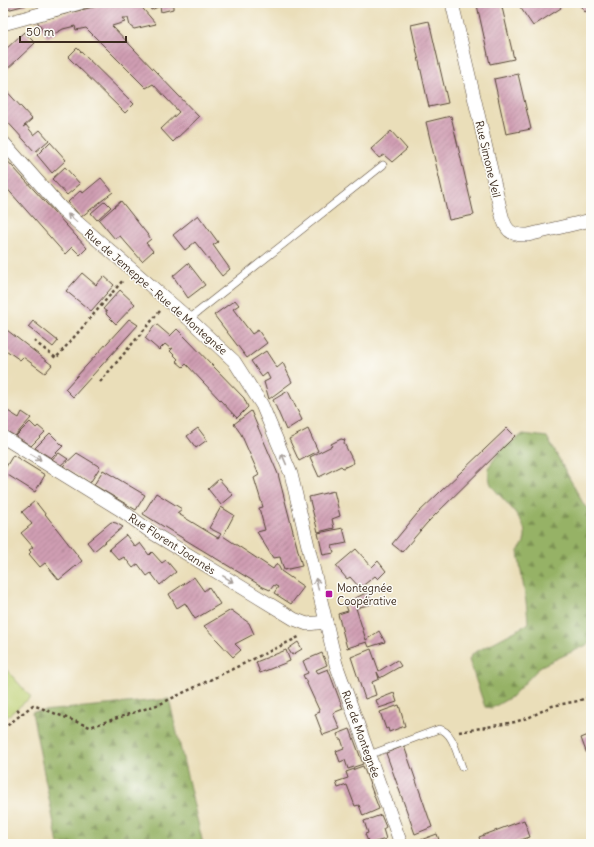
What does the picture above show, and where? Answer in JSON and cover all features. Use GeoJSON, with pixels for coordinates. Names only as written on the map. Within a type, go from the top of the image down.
{"type":"FeatureCollection","features":[{"type":"Feature","properties":{"kind":"street"},"geometry":{"type":"LineString","coordinates":[[3,24],[56,6],[80,3]]}},
{"type":"Feature","properties":{"kind":"street","name":"Rue Simone Veil"},"geometry":{"type":"LineString","coordinates":[[452,3],[501,212],[507,229],[511,233],[519,236],[591,220]]}},
{"type":"Feature","properties":{"kind":"street","name":"Rue de Jemeppe - Rue de Montegnée"},"geometry":{"type":"LineString","coordinates":[[3,142],[62,209],[168,300],[234,361],[262,405],[291,474],[326,622]]}},
{"type":"Feature","properties":{"kind":"street","name":"Rue Florent Joannès"},"geometry":{"type":"LineString","coordinates":[[3,437],[121,510],[151,532],[294,619],[307,624]]}},
{"type":"Feature","properties":{"kind":"street"},"geometry":{"type":"LineString","coordinates":[[307,624],[326,622]]}},
{"type":"Feature","properties":{"kind":"street","name":"Rue de Montegnée"},"geometry":{"type":"LineString","coordinates":[[326,622],[336,664],[401,844]]}},
{"type":"Feature","properties":{"kind":"lane"},"geometry":{"type":"LineString","coordinates":[[189,319],[383,165]]}},
{"type":"Feature","properties":{"kind":"lane"},"geometry":{"type":"LineString","coordinates":[[369,755],[439,729],[444,730],[448,734],[462,767]]}},
{"type":"Feature","properties":{"kind":"path"},"geometry":{"type":"LineString","coordinates":[[34,341],[56,358],[132,270]]}},
{"type":"Feature","properties":{"kind":"path"},"geometry":{"type":"LineString","coordinates":[[100,382],[168,300]]}},
{"type":"Feature","properties":{"kind":"path"},"geometry":{"type":"LineString","coordinates":[[3,730],[33,706],[90,727],[165,702],[303,635],[307,624]]}},
{"type":"Feature","properties":{"kind":"path"},"geometry":{"type":"LineString","coordinates":[[448,734],[515,722],[530,718],[552,706],[578,701],[591,696]]}},
{"type":"Feature","properties":{"kind":"path"},"geometry":{"type":"LineString","coordinates":[[17,709],[22,714]]}},
{"type":"Feature","properties":{"kind":"green space"},"geometry":{"type":"Polygon","coordinates":[[[523,434],[547,437],[584,505],[591,512],[591,643],[541,666],[511,697],[492,708],[485,707],[469,660],[472,654],[528,624],[518,551],[524,542],[525,534],[523,525],[512,508],[492,486],[488,468],[500,451],[523,434]]]}},
{"type":"Feature","properties":{"kind":"green space"},"geometry":{"type":"Polygon","coordinates":[[[3,666],[31,697],[3,720],[3,666]]]}},
{"type":"Feature","properties":{"kind":"green space"},"geometry":{"type":"Polygon","coordinates":[[[169,699],[203,844],[58,844],[32,712],[169,699]]]}},
{"type":"Feature","properties":{"kind":"building"},"geometry":{"type":"Polygon","coordinates":[[[3,3],[25,3],[26,5],[3,11],[3,3]]]}},
{"type":"Feature","properties":{"kind":"building"},"geometry":{"type":"Polygon","coordinates":[[[109,3],[138,3],[156,24],[134,29],[130,26],[128,18],[122,18],[125,22],[112,26],[199,117],[173,142],[161,129],[179,112],[153,84],[146,88],[86,28],[76,30],[75,26],[63,29],[47,38],[37,21],[109,3]]]}},
{"type":"Feature","properties":{"kind":"building"},"geometry":{"type":"Polygon","coordinates":[[[149,3],[179,3],[173,5],[173,9],[161,12],[160,6],[151,10],[149,3]]]}},
{"type":"Feature","properties":{"kind":"building"},"geometry":{"type":"Polygon","coordinates":[[[485,3],[501,3],[514,59],[490,64],[477,5],[485,3]]]}},
{"type":"Feature","properties":{"kind":"building"},"geometry":{"type":"Polygon","coordinates":[[[526,3],[558,3],[561,8],[533,26],[520,7],[526,3]]]}},
{"type":"Feature","properties":{"kind":"building"},"geometry":{"type":"Polygon","coordinates":[[[578,3],[591,3],[591,8],[585,12],[578,3]]]}},
{"type":"Feature","properties":{"kind":"building"},"geometry":{"type":"Polygon","coordinates":[[[429,21],[448,103],[429,107],[411,25],[429,21]]]}},
{"type":"Feature","properties":{"kind":"building"},"geometry":{"type":"Polygon","coordinates":[[[24,32],[35,43],[3,73],[3,52],[24,32]]]}},
{"type":"Feature","properties":{"kind":"building"},"geometry":{"type":"Polygon","coordinates":[[[77,48],[134,104],[125,113],[68,57],[77,48]]]}},
{"type":"Feature","properties":{"kind":"building"},"geometry":{"type":"Polygon","coordinates":[[[518,74],[531,129],[506,134],[494,79],[518,74]]]}},
{"type":"Feature","properties":{"kind":"building"},"geometry":{"type":"Polygon","coordinates":[[[3,87],[32,119],[23,127],[26,125],[34,135],[40,130],[49,140],[35,152],[3,117],[3,87]]]}},
{"type":"Feature","properties":{"kind":"building"},"geometry":{"type":"Polygon","coordinates":[[[451,116],[474,215],[449,220],[426,122],[451,116]]]}},
{"type":"Feature","properties":{"kind":"building"},"geometry":{"type":"Polygon","coordinates":[[[391,131],[407,149],[392,162],[384,155],[379,158],[371,149],[391,131]]]}},
{"type":"Feature","properties":{"kind":"building"},"geometry":{"type":"Polygon","coordinates":[[[50,142],[66,160],[52,173],[37,155],[50,142]]]}},
{"type":"Feature","properties":{"kind":"building"},"geometry":{"type":"Polygon","coordinates":[[[3,156],[87,248],[80,255],[72,247],[65,254],[3,184],[3,156]]]}},
{"type":"Feature","properties":{"kind":"building"},"geometry":{"type":"Polygon","coordinates":[[[65,167],[80,184],[67,195],[52,179],[65,167]]]}},
{"type":"Feature","properties":{"kind":"building"},"geometry":{"type":"Polygon","coordinates":[[[101,178],[113,192],[81,217],[68,202],[81,190],[83,193],[101,178]]]}},
{"type":"Feature","properties":{"kind":"building"},"geometry":{"type":"Polygon","coordinates":[[[105,201],[111,207],[97,220],[91,213],[105,201]]]}},
{"type":"Feature","properties":{"kind":"building"},"geometry":{"type":"Polygon","coordinates":[[[121,201],[151,239],[146,243],[153,251],[142,261],[120,236],[115,239],[99,220],[121,201]]]}},
{"type":"Feature","properties":{"kind":"building"},"geometry":{"type":"Polygon","coordinates":[[[198,215],[218,242],[213,245],[230,269],[222,276],[195,242],[185,250],[173,235],[198,215]]]}},
{"type":"Feature","properties":{"kind":"building"},"geometry":{"type":"Polygon","coordinates":[[[188,263],[205,285],[188,298],[173,276],[188,263]]]}},
{"type":"Feature","properties":{"kind":"building"},"geometry":{"type":"Polygon","coordinates":[[[82,273],[96,285],[104,276],[114,285],[91,311],[66,291],[82,273]]]}},
{"type":"Feature","properties":{"kind":"building"},"geometry":{"type":"Polygon","coordinates":[[[120,290],[135,304],[116,324],[103,309],[120,290]]]}},
{"type":"Feature","properties":{"kind":"building"},"geometry":{"type":"Polygon","coordinates":[[[235,300],[239,305],[233,309],[252,334],[258,330],[267,343],[247,358],[214,315],[235,300]]]}},
{"type":"Feature","properties":{"kind":"building"},"geometry":{"type":"Polygon","coordinates":[[[129,319],[138,325],[73,397],[65,389],[129,319]]]}},
{"type":"Feature","properties":{"kind":"building"},"geometry":{"type":"Polygon","coordinates":[[[33,321],[58,341],[53,347],[28,327],[33,321]]]}},
{"type":"Feature","properties":{"kind":"building"},"geometry":{"type":"Polygon","coordinates":[[[156,324],[170,336],[177,329],[244,398],[248,407],[237,418],[186,364],[183,367],[176,361],[178,359],[170,351],[173,348],[171,349],[165,344],[159,350],[145,338],[156,324]]]}},
{"type":"Feature","properties":{"kind":"building"},"geometry":{"type":"Polygon","coordinates":[[[3,327],[52,365],[45,373],[23,357],[20,360],[3,348],[3,327]]]}},
{"type":"Feature","properties":{"kind":"building"},"geometry":{"type":"Polygon","coordinates":[[[266,351],[277,368],[283,363],[292,382],[269,399],[264,382],[270,379],[267,373],[262,377],[251,361],[266,351]]]}},
{"type":"Feature","properties":{"kind":"building"},"geometry":{"type":"Polygon","coordinates":[[[288,391],[302,420],[286,430],[273,400],[288,391]]]}},
{"type":"Feature","properties":{"kind":"building"},"geometry":{"type":"Polygon","coordinates":[[[3,408],[19,418],[22,412],[31,418],[15,436],[3,429],[3,408]]]}},
{"type":"Feature","properties":{"kind":"building"},"geometry":{"type":"Polygon","coordinates":[[[251,411],[278,474],[302,566],[284,570],[280,557],[273,558],[257,532],[265,530],[259,508],[263,507],[254,478],[259,475],[241,434],[234,424],[251,411]]]}},
{"type":"Feature","properties":{"kind":"building"},"geometry":{"type":"Polygon","coordinates":[[[30,422],[36,428],[38,426],[45,432],[31,446],[16,436],[30,422]]]}},
{"type":"Feature","properties":{"kind":"building"},"geometry":{"type":"Polygon","coordinates":[[[198,428],[207,440],[196,448],[187,436],[198,428]]]}},
{"type":"Feature","properties":{"kind":"building"},"geometry":{"type":"Polygon","coordinates":[[[507,428],[515,436],[427,523],[402,552],[392,544],[417,514],[507,428]]]}},
{"type":"Feature","properties":{"kind":"building"},"geometry":{"type":"Polygon","coordinates":[[[308,429],[318,451],[299,461],[289,439],[308,429]]]}},
{"type":"Feature","properties":{"kind":"building"},"geometry":{"type":"Polygon","coordinates":[[[50,433],[63,446],[51,458],[35,448],[50,433]]]}},
{"type":"Feature","properties":{"kind":"building"},"geometry":{"type":"Polygon","coordinates":[[[341,439],[345,440],[344,443],[354,463],[343,468],[341,466],[319,477],[310,457],[332,446],[331,444],[341,439]]]}},
{"type":"Feature","properties":{"kind":"building"},"geometry":{"type":"Polygon","coordinates":[[[59,453],[68,459],[61,465],[52,459],[59,453]]]}},
{"type":"Feature","properties":{"kind":"building"},"geometry":{"type":"Polygon","coordinates":[[[77,453],[100,467],[90,483],[63,466],[77,453]]]}},
{"type":"Feature","properties":{"kind":"building"},"geometry":{"type":"Polygon","coordinates":[[[13,455],[45,475],[35,492],[3,472],[13,455]]]}},
{"type":"Feature","properties":{"kind":"building"},"geometry":{"type":"Polygon","coordinates":[[[103,470],[145,495],[136,510],[94,485],[103,470]]]}},
{"type":"Feature","properties":{"kind":"building"},"geometry":{"type":"Polygon","coordinates":[[[219,479],[233,495],[221,505],[208,489],[219,479]]]}},
{"type":"Feature","properties":{"kind":"building"},"geometry":{"type":"Polygon","coordinates":[[[334,491],[340,516],[332,519],[334,528],[318,532],[309,497],[334,491]]]}},
{"type":"Feature","properties":{"kind":"building"},"geometry":{"type":"Polygon","coordinates":[[[156,493],[182,509],[177,513],[218,538],[221,534],[209,528],[221,507],[234,515],[223,536],[273,569],[277,563],[281,571],[304,587],[291,604],[274,593],[278,587],[274,585],[270,590],[263,587],[143,514],[156,493]]]}},
{"type":"Feature","properties":{"kind":"building"},"geometry":{"type":"Polygon","coordinates":[[[35,501],[82,561],[59,580],[45,563],[40,567],[29,554],[31,552],[29,550],[33,547],[21,533],[32,524],[22,512],[35,501]]]}},
{"type":"Feature","properties":{"kind":"building"},"geometry":{"type":"Polygon","coordinates":[[[111,522],[123,527],[94,551],[87,542],[111,522]]]}},
{"type":"Feature","properties":{"kind":"building"},"geometry":{"type":"Polygon","coordinates":[[[343,528],[347,543],[332,546],[334,553],[323,555],[318,533],[343,528]]]}},
{"type":"Feature","properties":{"kind":"building"},"geometry":{"type":"Polygon","coordinates":[[[126,535],[135,547],[140,543],[149,555],[152,552],[162,563],[166,560],[176,572],[160,585],[151,573],[147,576],[138,564],[133,568],[124,557],[119,560],[109,549],[126,535]]]}},
{"type":"Feature","properties":{"kind":"building"},"geometry":{"type":"Polygon","coordinates":[[[356,549],[372,567],[378,561],[386,571],[378,579],[375,576],[360,588],[350,577],[347,579],[336,566],[356,549]]]}},
{"type":"Feature","properties":{"kind":"building"},"geometry":{"type":"Polygon","coordinates":[[[194,577],[204,591],[209,587],[220,604],[195,619],[185,603],[177,608],[169,594],[194,577]]]}},
{"type":"Feature","properties":{"kind":"building"},"geometry":{"type":"Polygon","coordinates":[[[368,592],[372,604],[356,608],[366,640],[379,631],[385,642],[369,647],[367,642],[347,648],[338,614],[348,611],[345,603],[368,592]]]}},
{"type":"Feature","properties":{"kind":"building"},"geometry":{"type":"Polygon","coordinates":[[[231,610],[249,623],[254,634],[235,644],[241,650],[233,657],[204,626],[231,610]]]}},
{"type":"Feature","properties":{"kind":"building"},"geometry":{"type":"Polygon","coordinates":[[[298,642],[302,649],[292,655],[288,649],[298,642]]]}},
{"type":"Feature","properties":{"kind":"building"},"geometry":{"type":"Polygon","coordinates":[[[371,649],[379,671],[397,660],[401,666],[380,678],[377,672],[379,679],[372,682],[376,695],[365,699],[351,657],[371,649]]]}},
{"type":"Feature","properties":{"kind":"building"},"geometry":{"type":"Polygon","coordinates":[[[286,650],[290,661],[260,673],[256,662],[286,650]]]}},
{"type":"Feature","properties":{"kind":"building"},"geometry":{"type":"Polygon","coordinates":[[[322,653],[327,665],[316,670],[318,673],[328,669],[343,709],[333,713],[340,729],[323,735],[315,714],[320,712],[303,675],[308,673],[303,661],[322,653]]]}},
{"type":"Feature","properties":{"kind":"building"},"geometry":{"type":"Polygon","coordinates":[[[394,693],[397,702],[379,708],[376,700],[394,693]]]}},
{"type":"Feature","properties":{"kind":"building"},"geometry":{"type":"Polygon","coordinates":[[[399,705],[405,726],[389,732],[388,728],[386,729],[380,712],[399,705]]]}},
{"type":"Feature","properties":{"kind":"building"},"geometry":{"type":"Polygon","coordinates":[[[350,729],[363,764],[348,769],[345,760],[340,762],[336,751],[344,748],[341,739],[339,739],[337,734],[350,729]]]}},
{"type":"Feature","properties":{"kind":"building"},"geometry":{"type":"Polygon","coordinates":[[[591,734],[591,765],[581,738],[591,734]]]}},
{"type":"Feature","properties":{"kind":"building"},"geometry":{"type":"Polygon","coordinates":[[[404,746],[432,827],[415,834],[386,753],[404,746]]]}},
{"type":"Feature","properties":{"kind":"building"},"geometry":{"type":"Polygon","coordinates":[[[363,766],[379,809],[363,816],[359,805],[355,806],[347,785],[338,788],[336,782],[348,778],[346,772],[363,766]]]}},
{"type":"Feature","properties":{"kind":"building"},"geometry":{"type":"Polygon","coordinates":[[[381,815],[386,827],[383,829],[386,839],[369,844],[365,834],[368,833],[364,821],[381,815]]]}},
{"type":"Feature","properties":{"kind":"building"},"geometry":{"type":"Polygon","coordinates":[[[524,820],[530,837],[509,844],[481,844],[479,837],[524,820]]]}},
{"type":"Feature","properties":{"kind":"building"},"geometry":{"type":"Polygon","coordinates":[[[437,834],[440,843],[419,844],[418,841],[437,834]]]}},
{"type":"Feature","properties":{"kind":"place","name":"Montegnée Coopérative"},"geometry":{"type":"Point","coordinates":[329,594]}}]}
